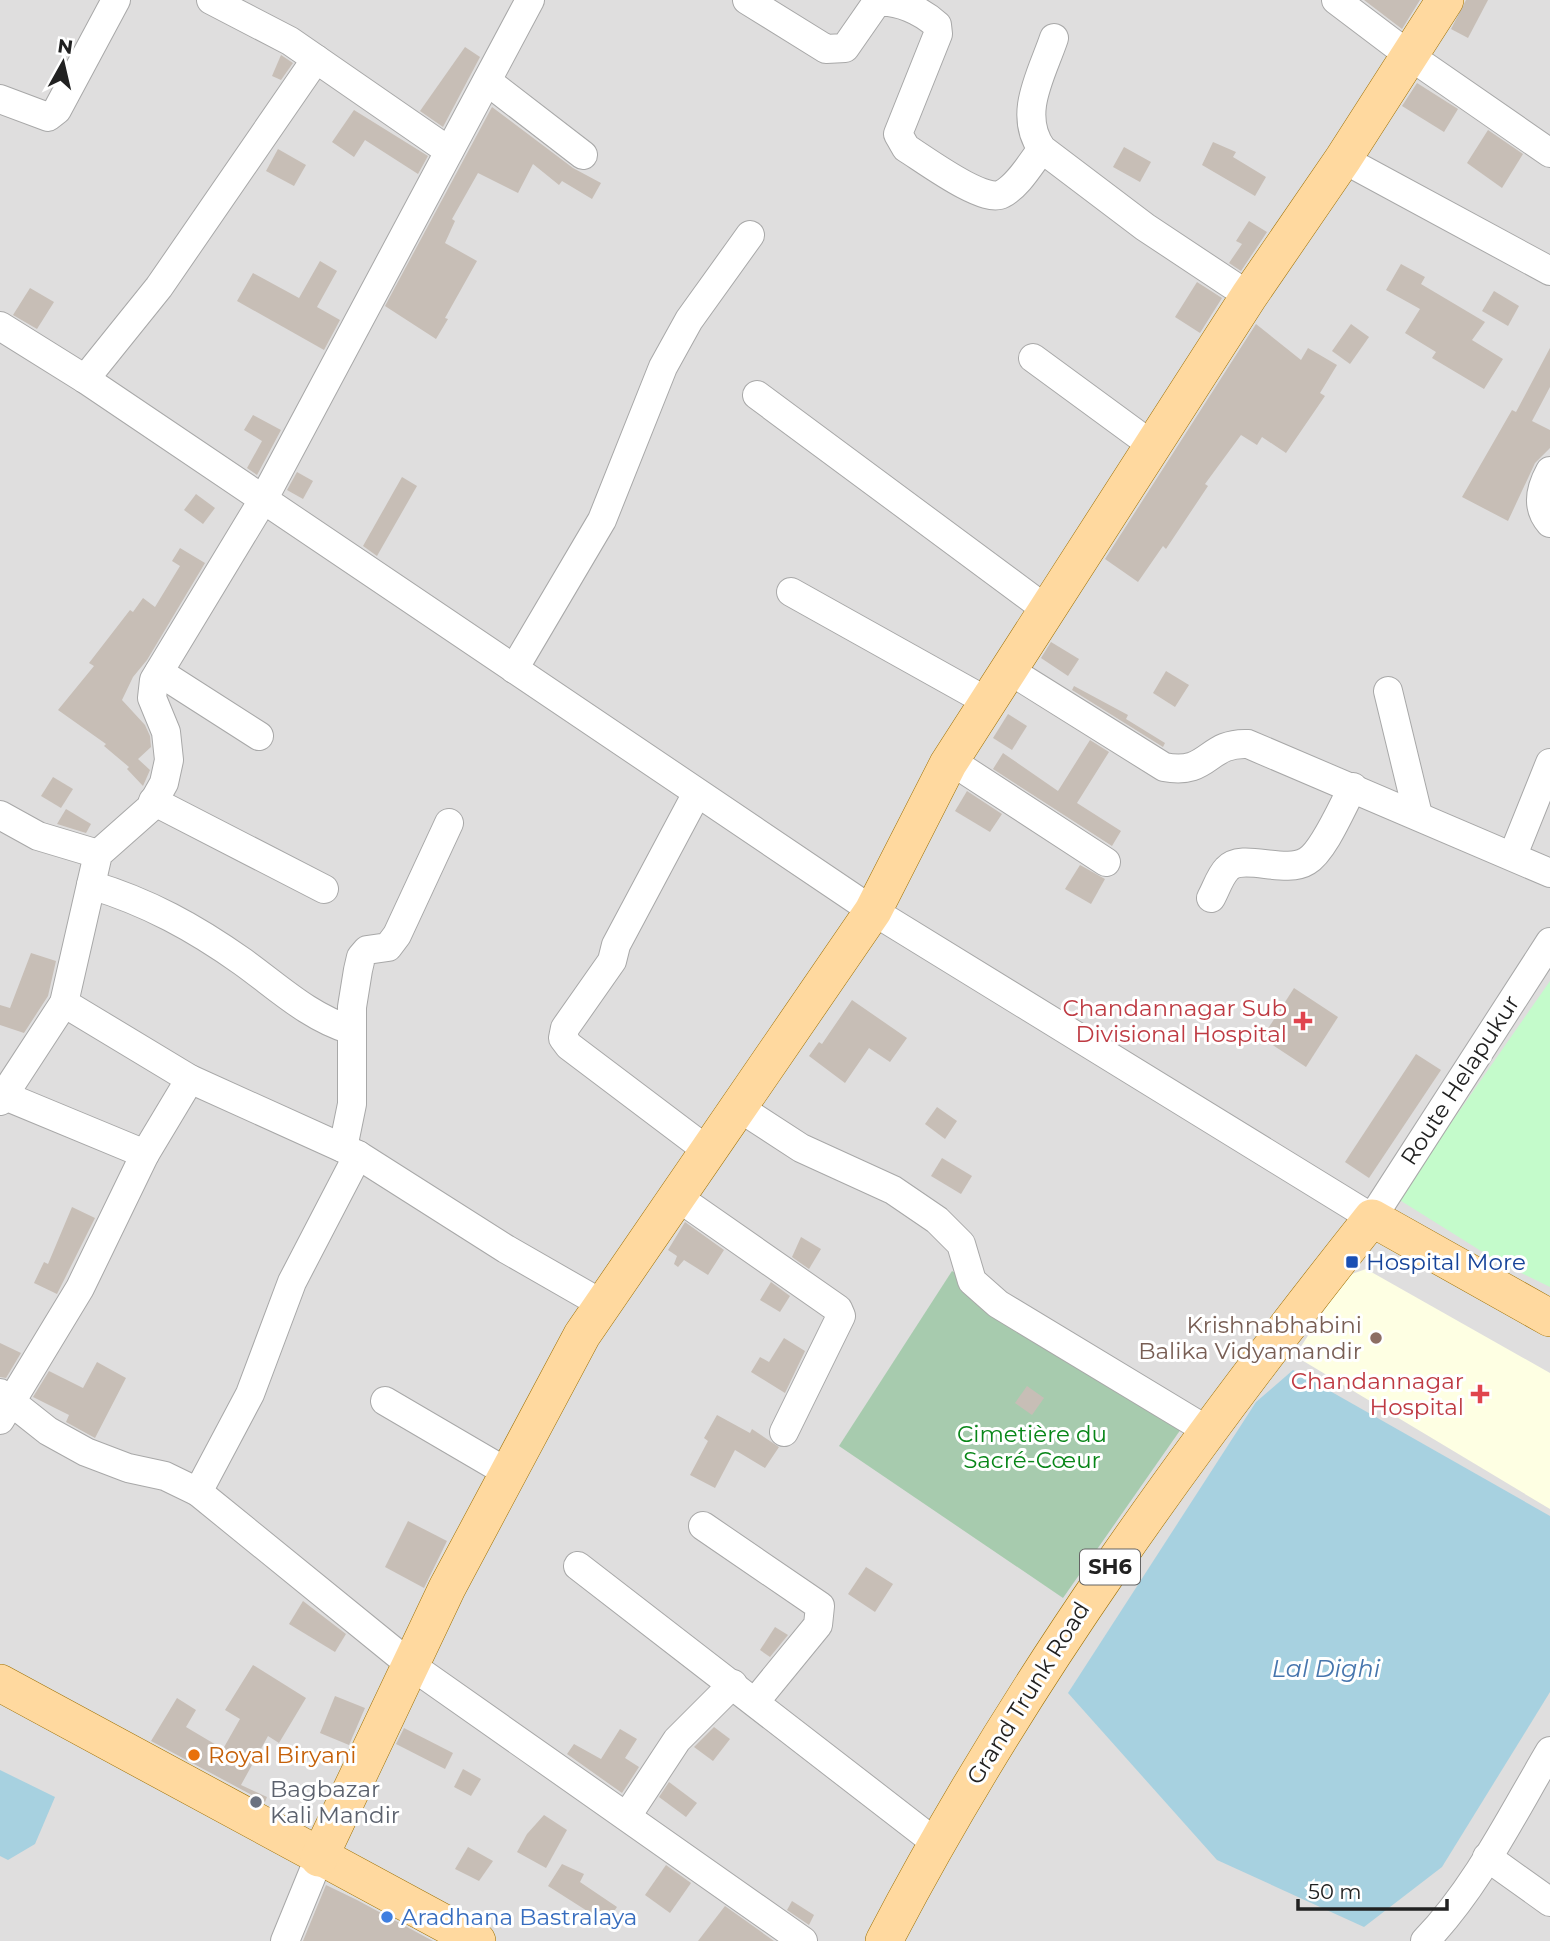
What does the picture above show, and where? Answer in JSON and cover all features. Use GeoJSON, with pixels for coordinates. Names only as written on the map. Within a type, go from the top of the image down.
{"type":"FeatureCollection","features":[{"type":"Feature","properties":{"kind":"main road"},"geometry":{"type":"LineString","coordinates":[[319,1858],[412,1667],[447,1588],[582,1335],[873,911],[951,761],[988,702],[1249,296],[1343,159],[1446,0]]}},
{"type":"Feature","properties":{"kind":"main road"},"geometry":{"type":"LineString","coordinates":[[1372,1218],[1550,1318]]}},
{"type":"Feature","properties":{"kind":"main road","name":"Grand Trunk Road"},"geometry":{"type":"LineString","coordinates":[[884,1941],[982,1763],[1073,1619],[1372,1218]]}},
{"type":"Feature","properties":{"kind":"main road"},"geometry":{"type":"LineString","coordinates":[[0,1683],[319,1858],[477,1941]]}},
{"type":"Feature","properties":{"kind":"street"},"geometry":{"type":"LineString","coordinates":[[0,99],[48,117],[57,110],[116,0]]}},
{"type":"Feature","properties":{"kind":"street"},"geometry":{"type":"LineString","coordinates":[[211,0],[290,41],[449,151]]}},
{"type":"Feature","properties":{"kind":"street"},"geometry":{"type":"LineString","coordinates":[[145,1154],[2,1099],[64,1003],[98,854],[153,801],[164,783],[169,760],[166,732],[152,698],[159,672],[263,500],[530,0]]}},
{"type":"Feature","properties":{"kind":"street"},"geometry":{"type":"LineString","coordinates":[[747,0],[825,50],[836,51],[845,48],[877,2],[898,2],[928,16],[937,25],[938,34],[898,134],[900,141],[906,148],[988,197],[1006,192],[1042,149]]}},
{"type":"Feature","properties":{"kind":"street"},"geometry":{"type":"LineString","coordinates":[[1336,0],[1410,56],[1550,153]]}},
{"type":"Feature","properties":{"kind":"street"},"geometry":{"type":"LineString","coordinates":[[1054,38],[1029,114],[1032,135],[1042,149],[1145,227],[1249,296]]}},
{"type":"Feature","properties":{"kind":"street"},"geometry":{"type":"LineString","coordinates":[[85,379],[159,287],[316,59]]}},
{"type":"Feature","properties":{"kind":"street"},"geometry":{"type":"LineString","coordinates":[[486,81],[583,155]]}},
{"type":"Feature","properties":{"kind":"street"},"geometry":{"type":"LineString","coordinates":[[1343,159],[1550,271]]}},
{"type":"Feature","properties":{"kind":"street"},"geometry":{"type":"LineString","coordinates":[[514,669],[602,520],[663,367],[682,332],[750,235]]}},
{"type":"Feature","properties":{"kind":"street"},"geometry":{"type":"LineString","coordinates":[[0,326],[85,379],[873,911],[1372,1218]]}},
{"type":"Feature","properties":{"kind":"street"},"geometry":{"type":"LineString","coordinates":[[1033,358],[1153,446]]}},
{"type":"Feature","properties":{"kind":"street"},"geometry":{"type":"LineString","coordinates":[[757,395],[1047,610]]}},
{"type":"Feature","properties":{"kind":"street"},"geometry":{"type":"LineString","coordinates":[[1550,471],[1539,501],[1542,513],[1550,523]]}},
{"type":"Feature","properties":{"kind":"street"},"geometry":{"type":"LineString","coordinates":[[790,592],[988,702]]}},
{"type":"Feature","properties":{"kind":"street"},"geometry":{"type":"LineString","coordinates":[[1009,670],[1164,767],[1194,768],[1222,747],[1248,744],[1550,873]]}},
{"type":"Feature","properties":{"kind":"street"},"geometry":{"type":"LineString","coordinates":[[159,672],[259,736]]}},
{"type":"Feature","properties":{"kind":"street"},"geometry":{"type":"LineString","coordinates":[[1388,691],[1418,815]]}},
{"type":"Feature","properties":{"kind":"street"},"geometry":{"type":"LineString","coordinates":[[951,761],[1106,862]]}},
{"type":"Feature","properties":{"kind":"street"},"geometry":{"type":"LineString","coordinates":[[1513,855],[1550,762]]}},
{"type":"Feature","properties":{"kind":"street"},"geometry":{"type":"LineString","coordinates":[[1211,898],[1227,869],[1236,863],[1275,867],[1308,861],[1318,850],[1353,787]]}},
{"type":"Feature","properties":{"kind":"street"},"geometry":{"type":"LineString","coordinates":[[697,793],[616,945],[612,961],[565,1028],[563,1038],[569,1046],[708,1150]]}},
{"type":"Feature","properties":{"kind":"street"},"geometry":{"type":"LineString","coordinates":[[153,801],[324,889]]}},
{"type":"Feature","properties":{"kind":"street"},"geometry":{"type":"LineString","coordinates":[[0,815],[38,836],[98,854]]}},
{"type":"Feature","properties":{"kind":"street"},"geometry":{"type":"LineString","coordinates":[[198,1492],[250,1394],[292,1282],[350,1152],[352,1007],[362,957],[367,950],[388,947],[397,935],[449,823]]}},
{"type":"Feature","properties":{"kind":"street"},"geometry":{"type":"LineString","coordinates":[[91,885],[160,910],[243,962],[323,1021],[351,1030]]}},
{"type":"Feature","properties":{"kind":"street","name":"Route Helapukur"},"geometry":{"type":"LineString","coordinates":[[1372,1218],[1550,942]]}},
{"type":"Feature","properties":{"kind":"street"},"geometry":{"type":"LineString","coordinates":[[64,1003],[190,1079],[350,1152],[506,1249],[602,1304]]}},
{"type":"Feature","properties":{"kind":"street"},"geometry":{"type":"LineString","coordinates":[[190,1079],[145,1154],[80,1288],[4,1404],[86,1452],[128,1468],[165,1475],[198,1492],[412,1667],[803,1941]]}},
{"type":"Feature","properties":{"kind":"street"},"geometry":{"type":"LineString","coordinates":[[737,1107],[801,1148],[884,1185],[926,1212],[951,1232],[961,1244],[972,1281],[998,1304],[1210,1432]]}},
{"type":"Feature","properties":{"kind":"street"},"geometry":{"type":"LineString","coordinates":[[676,1196],[838,1309],[841,1316],[784,1432]]}},
{"type":"Feature","properties":{"kind":"street"},"geometry":{"type":"LineString","coordinates":[[385,1401],[508,1473]]}},
{"type":"Feature","properties":{"kind":"street"},"geometry":{"type":"LineString","coordinates":[[703,1526],[820,1606],[818,1625],[755,1702]]}},
{"type":"Feature","properties":{"kind":"street"},"geometry":{"type":"LineString","coordinates":[[578,1566],[936,1843]]}},
{"type":"Feature","properties":{"kind":"street"},"geometry":{"type":"LineString","coordinates":[[626,1816],[677,1740],[733,1684]]}},
{"type":"Feature","properties":{"kind":"street"},"geometry":{"type":"LineString","coordinates":[[1437,1937],[1550,1751]]}},
{"type":"Feature","properties":{"kind":"street"},"geometry":{"type":"LineString","coordinates":[[1487,1857],[1550,1902]]}},
{"type":"Feature","properties":{"kind":"street"},"geometry":{"type":"LineString","coordinates":[[285,1941],[319,1858]]}},
{"type":"Feature","properties":{"kind":"shaded area"},"geometry":{"type":"Polygon","coordinates":[[[0,0],[1550,0],[1550,1941],[0,1941],[0,0]]]}},
{"type":"Feature","properties":{"kind":"shaded area"},"geometry":{"type":"Polygon","coordinates":[[[1366,1269],[1550,1373],[1550,1509],[1295,1356],[1346,1276],[1366,1269]]]}},
{"type":"Feature","properties":{"kind":"green space"},"geometry":{"type":"Polygon","coordinates":[[[1550,981],[1550,1287],[1497,1261],[1398,1199],[1550,981]]]}},
{"type":"Feature","properties":{"kind":"green space","name":"Cimetière du Sacré-Cœur"},"geometry":{"type":"Polygon","coordinates":[[[952,1271],[1188,1419],[1063,1598],[839,1446],[952,1271]]]}},
{"type":"Feature","properties":{"kind":"water","name":"Lal Dighi"},"geometry":{"type":"Polygon","coordinates":[[[1293,1370],[1550,1516],[1550,1692],[1442,1867],[1364,1927],[1217,1860],[1068,1693],[1256,1402],[1293,1370]]]}},
{"type":"Feature","properties":{"kind":"water"},"geometry":{"type":"Polygon","coordinates":[[[0,1770],[55,1797],[35,1844],[8,1860],[0,1856],[0,1770]]]}},
{"type":"Feature","properties":{"kind":"building"},"geometry":{"type":"Polygon","coordinates":[[[1364,0],[1420,0],[1402,29],[1364,0]]]}},
{"type":"Feature","properties":{"kind":"building"},"geometry":{"type":"Polygon","coordinates":[[[1466,0],[1488,0],[1468,38],[1451,29],[1466,0]]]}},
{"type":"Feature","properties":{"kind":"building"},"geometry":{"type":"Polygon","coordinates":[[[465,47],[480,57],[443,127],[420,111],[465,47]]]}},
{"type":"Feature","properties":{"kind":"building"},"geometry":{"type":"Polygon","coordinates":[[[281,55],[293,63],[281,80],[272,76],[281,55]]]}},
{"type":"Feature","properties":{"kind":"building"},"geometry":{"type":"Polygon","coordinates":[[[1417,83],[1458,109],[1444,132],[1402,106],[1417,83]]]}},
{"type":"Feature","properties":{"kind":"building"},"geometry":{"type":"Polygon","coordinates":[[[492,107],[573,168],[601,183],[592,199],[562,181],[559,185],[533,164],[518,193],[478,173],[452,219],[455,221],[445,243],[477,261],[436,339],[385,306],[492,107]]]}},
{"type":"Feature","properties":{"kind":"building"},"geometry":{"type":"Polygon","coordinates":[[[354,110],[428,156],[418,174],[365,140],[354,157],[332,142],[354,110]]]}},
{"type":"Feature","properties":{"kind":"building"},"geometry":{"type":"Polygon","coordinates":[[[1488,130],[1523,154],[1502,188],[1467,163],[1488,130]]]}},
{"type":"Feature","properties":{"kind":"building"},"geometry":{"type":"Polygon","coordinates":[[[1213,142],[1236,152],[1233,157],[1266,177],[1255,196],[1202,165],[1213,142]]]}},
{"type":"Feature","properties":{"kind":"building"},"geometry":{"type":"Polygon","coordinates":[[[1124,147],[1151,162],[1140,182],[1113,167],[1124,147]]]}},
{"type":"Feature","properties":{"kind":"building"},"geometry":{"type":"Polygon","coordinates":[[[278,149],[306,165],[294,186],[266,171],[278,149]]]}},
{"type":"Feature","properties":{"kind":"building"},"geometry":{"type":"Polygon","coordinates":[[[1249,221],[1267,232],[1241,271],[1229,263],[1242,244],[1236,241],[1249,221]]]}},
{"type":"Feature","properties":{"kind":"building"},"geometry":{"type":"Polygon","coordinates":[[[320,261],[337,271],[317,307],[340,320],[324,350],[237,301],[253,273],[299,298],[320,261]]]}},
{"type":"Feature","properties":{"kind":"building"},"geometry":{"type":"Polygon","coordinates":[[[1401,264],[1425,277],[1421,284],[1485,322],[1472,340],[1503,359],[1484,389],[1432,358],[1436,352],[1405,333],[1420,309],[1386,290],[1401,264]]]}},
{"type":"Feature","properties":{"kind":"building"},"geometry":{"type":"Polygon","coordinates":[[[1197,282],[1222,298],[1200,333],[1175,317],[1197,282]]]}},
{"type":"Feature","properties":{"kind":"building"},"geometry":{"type":"Polygon","coordinates":[[[30,288],[54,302],[37,329],[13,315],[30,288]]]}},
{"type":"Feature","properties":{"kind":"building"},"geometry":{"type":"Polygon","coordinates":[[[1494,291],[1519,306],[1508,326],[1482,311],[1494,291]]]}},
{"type":"Feature","properties":{"kind":"building"},"geometry":{"type":"Polygon","coordinates":[[[1256,324],[1301,360],[1308,348],[1337,365],[1320,393],[1325,396],[1286,453],[1262,437],[1257,445],[1241,435],[1205,484],[1208,486],[1166,549],[1163,546],[1138,582],[1105,559],[1256,324]]]}},
{"type":"Feature","properties":{"kind":"building"},"geometry":{"type":"Polygon","coordinates":[[[1351,324],[1369,337],[1350,364],[1332,351],[1351,324]]]}},
{"type":"Feature","properties":{"kind":"building"},"geometry":{"type":"Polygon","coordinates":[[[1550,348],[1550,387],[1532,421],[1550,430],[1550,448],[1535,463],[1508,521],[1462,497],[1512,410],[1516,412],[1550,348]]]}},
{"type":"Feature","properties":{"kind":"building"},"geometry":{"type":"Polygon","coordinates":[[[253,415],[281,430],[257,475],[247,468],[262,441],[244,430],[253,415]]]}},
{"type":"Feature","properties":{"kind":"building"},"geometry":{"type":"Polygon","coordinates":[[[297,472],[313,481],[303,499],[287,490],[297,472]]]}},
{"type":"Feature","properties":{"kind":"building"},"geometry":{"type":"Polygon","coordinates":[[[402,477],[417,486],[377,556],[363,546],[402,477]]]}},
{"type":"Feature","properties":{"kind":"building"},"geometry":{"type":"Polygon","coordinates":[[[196,494],[215,508],[203,524],[184,510],[196,494]]]}},
{"type":"Feature","properties":{"kind":"building"},"geometry":{"type":"Polygon","coordinates":[[[180,548],[205,563],[147,660],[133,677],[122,700],[145,725],[150,736],[151,747],[138,759],[150,770],[143,786],[127,769],[129,767],[104,746],[106,744],[58,710],[94,666],[89,663],[130,610],[133,612],[143,598],[155,607],[180,566],[172,561],[180,548]]]}},
{"type":"Feature","properties":{"kind":"building"},"geometry":{"type":"Polygon","coordinates":[[[1051,642],[1079,659],[1068,676],[1041,658],[1051,642]]]}},
{"type":"Feature","properties":{"kind":"building"},"geometry":{"type":"Polygon","coordinates":[[[1166,671],[1189,685],[1175,707],[1153,693],[1166,671]]]}},
{"type":"Feature","properties":{"kind":"building"},"geometry":{"type":"Polygon","coordinates":[[[1074,686],[1128,715],[1126,719],[1165,743],[1163,747],[1072,690],[1074,686]]]}},
{"type":"Feature","properties":{"kind":"building"},"geometry":{"type":"Polygon","coordinates":[[[1008,714],[1027,726],[1012,750],[993,738],[1008,714]]]}},
{"type":"Feature","properties":{"kind":"building"},"geometry":{"type":"Polygon","coordinates":[[[1090,740],[1109,752],[1077,803],[1121,831],[1112,846],[993,769],[1003,753],[1058,791],[1090,740]]]}},
{"type":"Feature","properties":{"kind":"building"},"geometry":{"type":"Polygon","coordinates":[[[53,777],[73,789],[61,808],[41,796],[53,777]]]}},
{"type":"Feature","properties":{"kind":"building"},"geometry":{"type":"Polygon","coordinates":[[[967,791],[1002,814],[990,832],[955,811],[967,791]]]}},
{"type":"Feature","properties":{"kind":"building"},"geometry":{"type":"Polygon","coordinates":[[[66,809],[91,824],[86,833],[57,824],[66,809]]]}},
{"type":"Feature","properties":{"kind":"building"},"geometry":{"type":"Polygon","coordinates":[[[1080,865],[1105,879],[1091,904],[1065,889],[1080,865]]]}},
{"type":"Feature","properties":{"kind":"building"},"geometry":{"type":"Polygon","coordinates":[[[31,953],[56,961],[48,996],[24,1033],[0,1025],[0,1005],[10,1008],[31,953]]]}},
{"type":"Feature","properties":{"kind":"building"},"geometry":{"type":"Polygon","coordinates":[[[1294,988],[1338,1017],[1306,1067],[1262,1038],[1294,988]]]}},
{"type":"Feature","properties":{"kind":"building"},"geometry":{"type":"Polygon","coordinates":[[[852,1000],[907,1038],[890,1062],[869,1048],[845,1083],[809,1056],[819,1042],[822,1044],[852,1000]]]}},
{"type":"Feature","properties":{"kind":"building"},"geometry":{"type":"Polygon","coordinates":[[[1416,1054],[1441,1070],[1369,1178],[1345,1162],[1416,1054]]]}},
{"type":"Feature","properties":{"kind":"building"},"geometry":{"type":"Polygon","coordinates":[[[937,1107],[957,1121],[945,1139],[925,1124],[937,1107]]]}},
{"type":"Feature","properties":{"kind":"building"},"geometry":{"type":"Polygon","coordinates":[[[942,1158],[972,1176],[961,1194],[931,1176],[942,1158]]]}},
{"type":"Feature","properties":{"kind":"building"},"geometry":{"type":"Polygon","coordinates":[[[72,1207],[95,1218],[57,1294],[34,1283],[44,1262],[48,1264],[72,1207]]]}},
{"type":"Feature","properties":{"kind":"building"},"geometry":{"type":"Polygon","coordinates":[[[685,1222],[724,1250],[708,1275],[684,1260],[678,1267],[674,1264],[677,1256],[668,1250],[685,1222]]]}},
{"type":"Feature","properties":{"kind":"building"},"geometry":{"type":"Polygon","coordinates":[[[801,1237],[821,1249],[809,1269],[792,1257],[801,1237]]]}},
{"type":"Feature","properties":{"kind":"building"},"geometry":{"type":"Polygon","coordinates":[[[771,1282],[790,1296],[780,1312],[760,1300],[771,1282]]]}},
{"type":"Feature","properties":{"kind":"building"},"geometry":{"type":"Polygon","coordinates":[[[784,1338],[805,1351],[785,1393],[751,1372],[760,1357],[769,1362],[784,1338]]]}},
{"type":"Feature","properties":{"kind":"building"},"geometry":{"type":"Polygon","coordinates":[[[0,1343],[21,1353],[6,1378],[0,1377],[0,1343]]]}},
{"type":"Feature","properties":{"kind":"building"},"geometry":{"type":"Polygon","coordinates":[[[97,1362],[126,1378],[95,1438],[66,1422],[69,1415],[33,1397],[49,1371],[83,1388],[97,1362]]]}},
{"type":"Feature","properties":{"kind":"building"},"geometry":{"type":"Polygon","coordinates":[[[1027,1386],[1044,1398],[1032,1415],[1015,1403],[1027,1386]]]}},
{"type":"Feature","properties":{"kind":"building"},"geometry":{"type":"Polygon","coordinates":[[[717,1415],[750,1433],[752,1429],[779,1447],[765,1468],[735,1450],[715,1488],[690,1475],[708,1441],[704,1438],[717,1415]]]}},
{"type":"Feature","properties":{"kind":"building"},"geometry":{"type":"Polygon","coordinates":[[[408,1521],[447,1541],[424,1588],[385,1567],[408,1521]]]}},
{"type":"Feature","properties":{"kind":"building"},"geometry":{"type":"Polygon","coordinates":[[[866,1567],[893,1584],[875,1612],[848,1594],[866,1567]]]}},
{"type":"Feature","properties":{"kind":"building"},"geometry":{"type":"Polygon","coordinates":[[[303,1601],[346,1634],[335,1652],[289,1624],[303,1601]]]}},
{"type":"Feature","properties":{"kind":"building"},"geometry":{"type":"Polygon","coordinates":[[[775,1627],[788,1635],[770,1657],[760,1650],[775,1627]]]}},
{"type":"Feature","properties":{"kind":"building"},"geometry":{"type":"Polygon","coordinates":[[[253,1665],[306,1698],[279,1743],[268,1736],[241,1785],[267,1797],[265,1802],[151,1741],[177,1698],[196,1710],[186,1727],[223,1749],[240,1719],[225,1710],[253,1665]]]}},
{"type":"Feature","properties":{"kind":"building"},"geometry":{"type":"Polygon","coordinates":[[[335,1696],[365,1708],[349,1745],[320,1733],[335,1696]]]}},
{"type":"Feature","properties":{"kind":"building"},"geometry":{"type":"Polygon","coordinates":[[[714,1727],[730,1739],[713,1761],[694,1747],[714,1727]]]}},
{"type":"Feature","properties":{"kind":"building"},"geometry":{"type":"Polygon","coordinates":[[[404,1728],[453,1753],[445,1769],[396,1744],[404,1728]]]}},
{"type":"Feature","properties":{"kind":"building"},"geometry":{"type":"Polygon","coordinates":[[[620,1729],[637,1739],[625,1758],[639,1767],[622,1793],[567,1754],[574,1744],[601,1759],[620,1729]]]}},
{"type":"Feature","properties":{"kind":"building"},"geometry":{"type":"Polygon","coordinates":[[[463,1769],[481,1779],[471,1796],[454,1787],[463,1769]]]}},
{"type":"Feature","properties":{"kind":"building"},"geometry":{"type":"Polygon","coordinates":[[[669,1782],[697,1803],[686,1817],[659,1797],[669,1782]]]}},
{"type":"Feature","properties":{"kind":"building"},"geometry":{"type":"Polygon","coordinates":[[[544,1815],[567,1830],[546,1868],[517,1852],[527,1834],[544,1815]]]}},
{"type":"Feature","properties":{"kind":"building"},"geometry":{"type":"Polygon","coordinates":[[[468,1847],[493,1861],[479,1881],[455,1869],[468,1847]]]}},
{"type":"Feature","properties":{"kind":"building"},"geometry":{"type":"Polygon","coordinates":[[[562,1864],[584,1874],[580,1882],[617,1907],[606,1923],[548,1886],[562,1864]]]}},
{"type":"Feature","properties":{"kind":"building"},"geometry":{"type":"Polygon","coordinates":[[[666,1865],[691,1883],[670,1913],[645,1895],[666,1865]]]}},
{"type":"Feature","properties":{"kind":"building"},"geometry":{"type":"Polygon","coordinates":[[[326,1885],[357,1900],[433,1941],[303,1941],[326,1885]]]}},
{"type":"Feature","properties":{"kind":"building"},"geometry":{"type":"Polygon","coordinates":[[[792,1901],[814,1915],[809,1925],[787,1910],[792,1901]]]}},
{"type":"Feature","properties":{"kind":"building"},"geometry":{"type":"Polygon","coordinates":[[[725,1906],[774,1941],[698,1941],[725,1906]]]}},
{"type":"Feature","properties":{"kind":"place","name":"Chandannagar Sub Divisional Hospital"},"geometry":{"type":"Point","coordinates":[1303,1021]}},
{"type":"Feature","properties":{"kind":"place","name":"Hospital More"},"geometry":{"type":"Point","coordinates":[1352,1262]}},
{"type":"Feature","properties":{"kind":"place","name":"Krishnabhabini Balika Vidyamandir"},"geometry":{"type":"Point","coordinates":[1376,1338]}},
{"type":"Feature","properties":{"kind":"place","name":"Chandannagar Hospital"},"geometry":{"type":"Point","coordinates":[1480,1394]}},
{"type":"Feature","properties":{"kind":"place","name":"Royal Biryani"},"geometry":{"type":"Point","coordinates":[194,1755]}},
{"type":"Feature","properties":{"kind":"place","name":"Bagbazar Kali Mandir"},"geometry":{"type":"Point","coordinates":[256,1802]}},
{"type":"Feature","properties":{"kind":"place","name":"Aradhana Bastralaya"},"geometry":{"type":"Point","coordinates":[387,1917]}}]}
